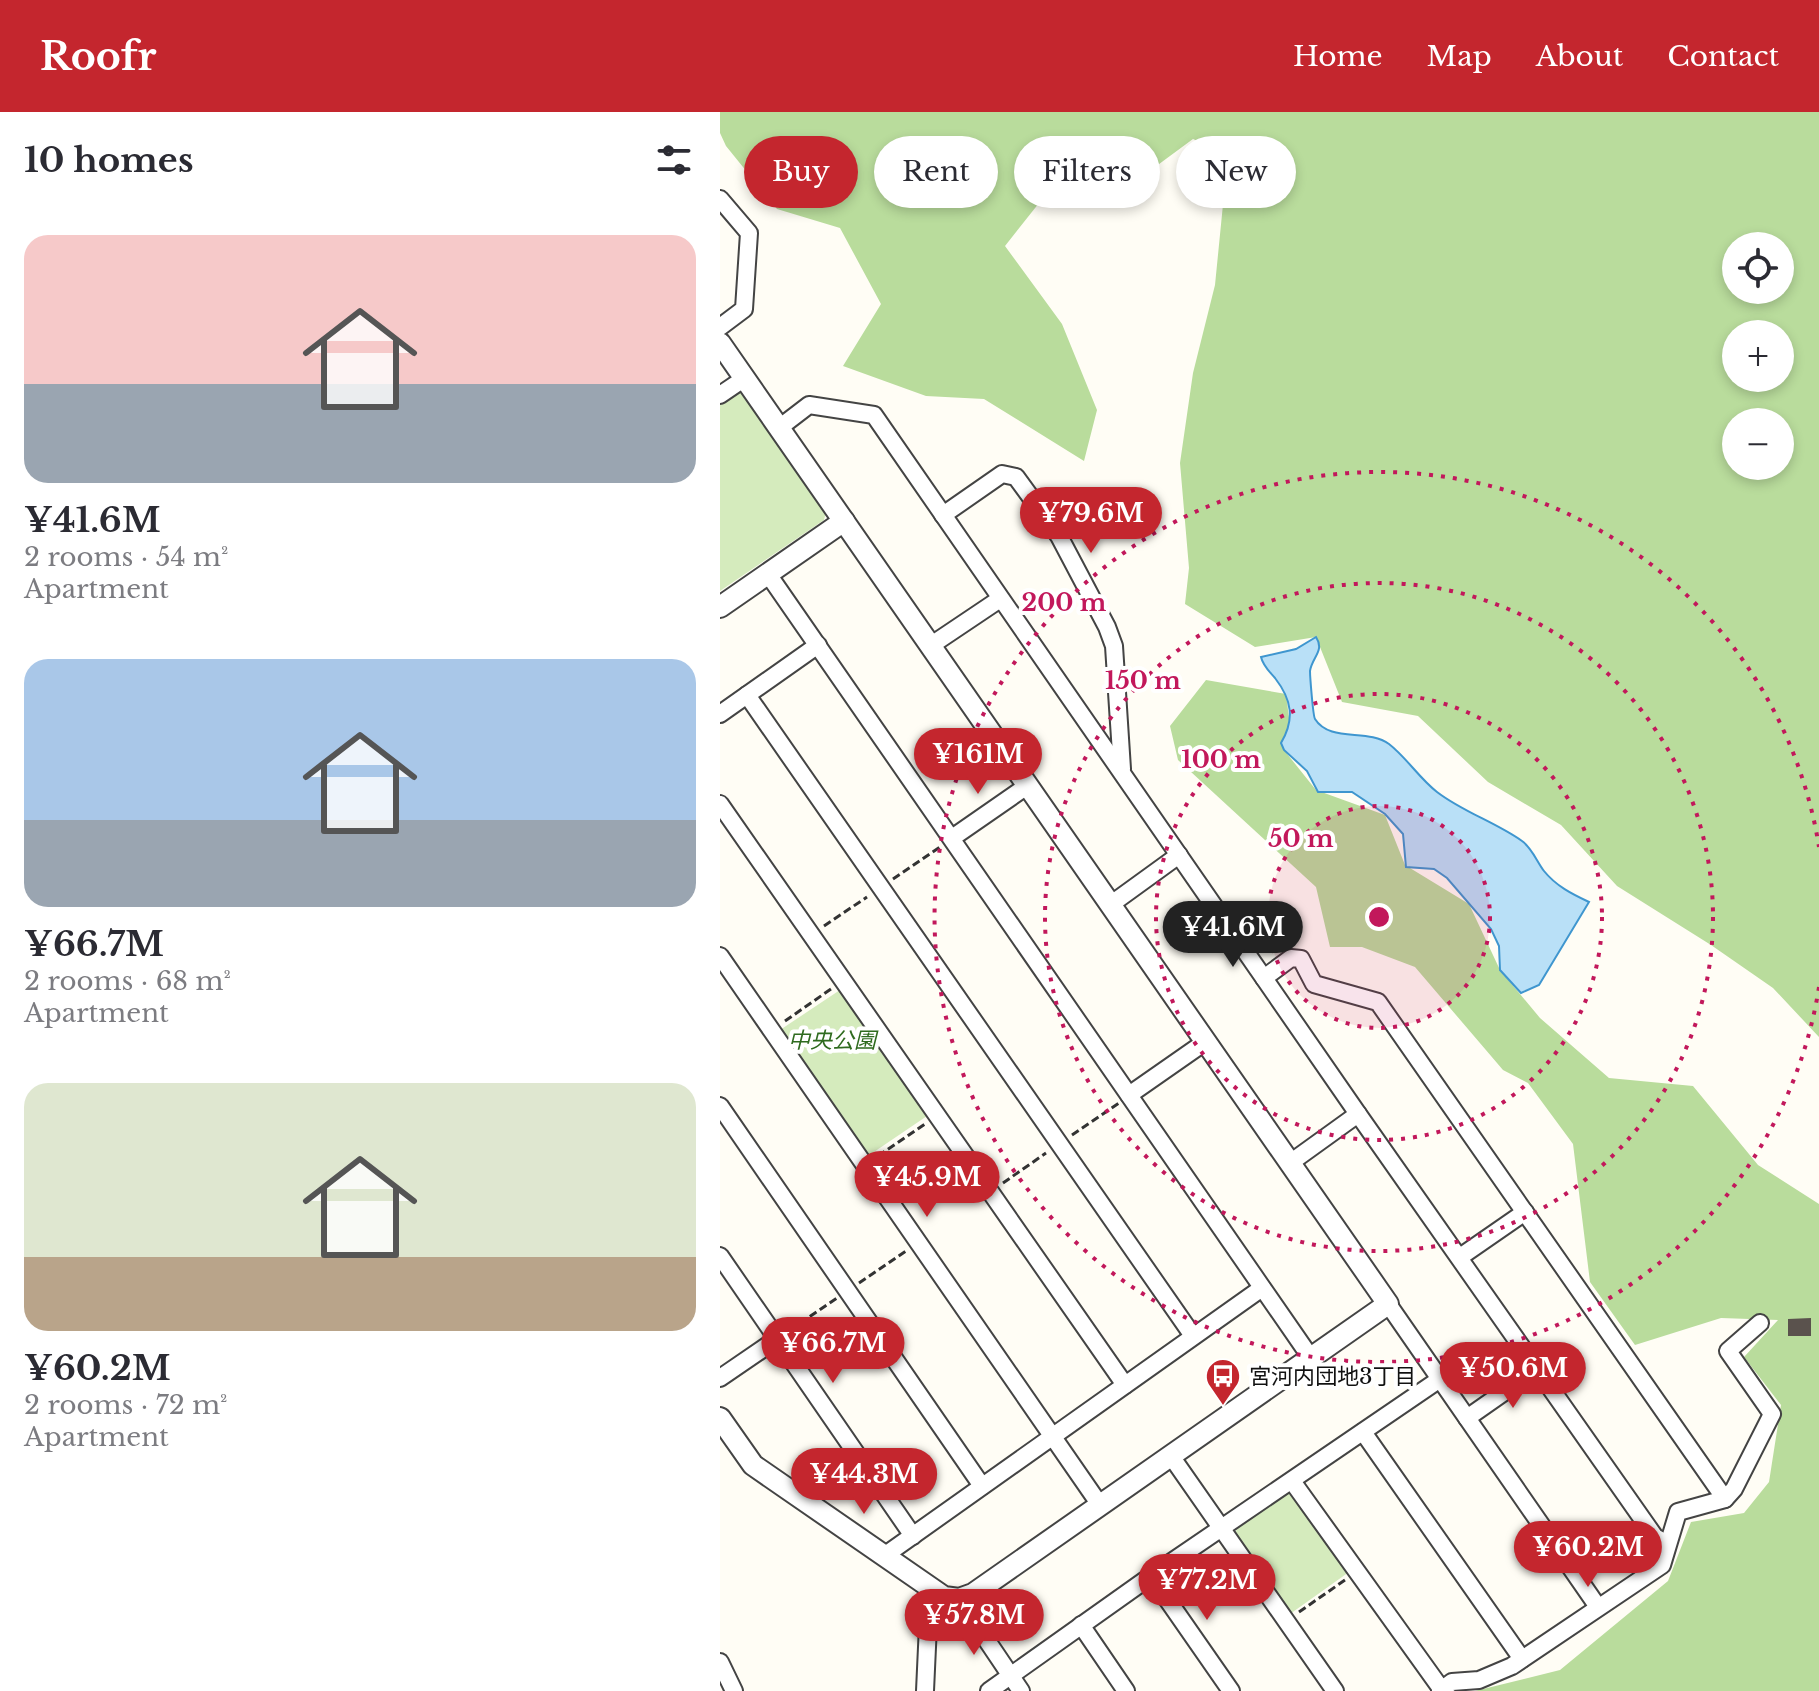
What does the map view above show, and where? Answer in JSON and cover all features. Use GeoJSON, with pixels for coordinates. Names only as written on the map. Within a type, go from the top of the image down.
{"type":"FeatureCollection","features":[{"type":"Feature","properties":{"kind":"street"},"geometry":{"type":"LineString","coordinates":[[720,199],[749,233],[744,309],[720,327]]}},
{"type":"Feature","properties":{"kind":"street"},"geometry":{"type":"LineString","coordinates":[[720,343],[1598,1607]]}},
{"type":"Feature","properties":{"kind":"street"},"geometry":{"type":"LineString","coordinates":[[720,395],[745,378]]}},
{"type":"Feature","properties":{"kind":"street"},"geometry":{"type":"LineString","coordinates":[[779,428],[809,405],[874,415],[1655,1537],[1667,1544]]}},
{"type":"Feature","properties":{"kind":"street"},"geometry":{"type":"LineString","coordinates":[[943,515],[1002,474],[1016,477],[1059,536],[1114,646],[1122,771]]}},
{"type":"Feature","properties":{"kind":"street"},"geometry":{"type":"LineString","coordinates":[[720,607],[844,521]]}},
{"type":"Feature","properties":{"kind":"street"},"geometry":{"type":"LineString","coordinates":[[768,574],[1311,1358]]}},
{"type":"Feature","properties":{"kind":"street"},"geometry":{"type":"LineString","coordinates":[[930,646],[1000,599]]}},
{"type":"Feature","properties":{"kind":"street"},"geometry":{"type":"LineString","coordinates":[[720,714],[818,645]]}},
{"type":"Feature","properties":{"kind":"street"},"geometry":{"type":"LineString","coordinates":[[747,695],[1193,1336]]}},
{"type":"Feature","properties":{"kind":"street"},"geometry":{"type":"LineString","coordinates":[[952,838],[1027,786]]}},
{"type":"Feature","properties":{"kind":"street"},"geometry":{"type":"LineString","coordinates":[[720,804],[1125,1385]]}},
{"type":"Feature","properties":{"kind":"street"},"geometry":{"type":"LineString","coordinates":[[1110,905],[1179,855]]}},
{"type":"Feature","properties":{"kind":"street"},"geometry":{"type":"LineString","coordinates":[[720,956],[1100,1505]]}},
{"type":"Feature","properties":{"kind":"street"},"geometry":{"type":"LineString","coordinates":[[1264,978],[1291,958],[1301,959],[1314,984],[1378,1002],[1725,1499]]}},
{"type":"Feature","properties":{"kind":"street"},"geometry":{"type":"LineString","coordinates":[[1129,1095],[1205,1042]]}},
{"type":"Feature","properties":{"kind":"street"},"geometry":{"type":"LineString","coordinates":[[720,1106],[982,1486]]}},
{"type":"Feature","properties":{"kind":"street"},"geometry":{"type":"LineString","coordinates":[[1290,1163],[1358,1114]]}},
{"type":"Feature","properties":{"kind":"street"},"geometry":{"type":"LineString","coordinates":[[1460,1257],[1525,1212]]}},
{"type":"Feature","properties":{"kind":"street"},"geometry":{"type":"LineString","coordinates":[[720,1256],[913,1536]]}},
{"type":"Feature","properties":{"kind":"street"},"geometry":{"type":"LineString","coordinates":[[884,1556],[1262,1288]]}},
{"type":"Feature","properties":{"kind":"street"},"geometry":{"type":"LineString","coordinates":[[720,1418],[753,1465],[944,1597],[959,1599],[973,1594],[1388,1304]]}},
{"type":"Feature","properties":{"kind":"street"},"geometry":{"type":"LineString","coordinates":[[1292,1481],[1441,1690],[1452,1682],[1479,1680],[1522,1659],[1662,1565],[1678,1512],[1725,1499],[1734,1489],[1772,1414],[1728,1351],[1760,1323]]}},
{"type":"Feature","properties":{"kind":"street"},"geometry":{"type":"LineString","coordinates":[[720,1378],[777,1339]]}},
{"type":"Feature","properties":{"kind":"street"},"geometry":{"type":"LineString","coordinates":[[1467,1418],[1537,1369]]}},
{"type":"Feature","properties":{"kind":"street"},"geometry":{"type":"LineString","coordinates":[[989,1691],[1151,1576],[1440,1379]]}},
{"type":"Feature","properties":{"kind":"street"},"geometry":{"type":"LineString","coordinates":[[1363,1432],[1522,1659]]}},
{"type":"Feature","properties":{"kind":"street"},"geometry":{"type":"LineString","coordinates":[[1171,1456],[1335,1691]]}},
{"type":"Feature","properties":{"kind":"street"},"geometry":{"type":"LineString","coordinates":[[1151,1576],[1231,1691]]}},
{"type":"Feature","properties":{"kind":"street"},"geometry":{"type":"LineString","coordinates":[[925,1691],[932,1589]]}},
{"type":"Feature","properties":{"kind":"street"},"geometry":{"type":"LineString","coordinates":[[959,1599],[1021,1691]]}},
{"type":"Feature","properties":{"kind":"street"},"geometry":{"type":"LineString","coordinates":[[1081,1625],[1126,1691]]}},
{"type":"Feature","properties":{"kind":"street"},"geometry":{"type":"LineString","coordinates":[[720,1662],[734,1691]]}},
{"type":"Feature","properties":{"kind":"path"},"geometry":{"type":"LineString","coordinates":[[772,1030],[843,981]]}},
{"type":"Feature","properties":{"kind":"path"},"geometry":{"type":"LineString","coordinates":[[865,1165],[937,1116]]}},
{"type":"Feature","properties":{"kind":"path"},"geometry":{"type":"LineString","coordinates":[[856,1285],[919,1243]]}},
{"type":"Feature","properties":{"kind":"path"},"geometry":{"type":"LineString","coordinates":[[777,1339],[842,1295]]}},
{"type":"Feature","properties":{"kind":"path"},"geometry":{"type":"LineString","coordinates":[[1286,1621],[1357,1572]]}},
{"type":"Feature","properties":{"kind":"green space"},"geometry":{"type":"Polygon","coordinates":[[[720,112],[1819,112],[1819,1037],[1773,988],[1617,886],[1561,825],[1488,782],[1418,716],[1342,702],[1316,637],[1255,647],[1185,604],[1189,568],[1180,463],[1193,373],[1215,285],[1223,208],[1296,208],[1296,136],[1176,136],[1176,152],[1160,163],[1160,136],[1014,136],[1014,208],[1035,208],[1005,246],[1062,324],[1097,410],[1084,461],[984,399],[926,396],[843,366],[881,304],[840,228],[776,208],[858,208],[858,136],[744,136],[744,168],[720,133],[720,112]]]}},
{"type":"Feature","properties":{"kind":"green space"},"geometry":{"type":"Polygon","coordinates":[[[738,392],[743,393],[826,512],[824,520],[720,591],[720,405],[738,392]]]}},
{"type":"Feature","properties":{"kind":"green space"},"geometry":{"type":"Polygon","coordinates":[[[1206,680],[1286,694],[1290,726],[1283,739],[1284,750],[1316,790],[1385,815],[1405,865],[1469,904],[1500,970],[1540,1018],[1609,1078],[1693,1086],[1758,1165],[1819,1204],[1819,1691],[1475,1691],[1560,1670],[1668,1581],[1691,1522],[1744,1513],[1769,1482],[1781,1405],[1744,1357],[1778,1320],[1721,1318],[1635,1345],[1590,1282],[1573,1144],[1528,1083],[1503,1070],[1415,967],[1362,947],[1330,947],[1316,887],[1178,760],[1170,726],[1206,680]]]}},
{"type":"Feature","properties":{"kind":"green space","name":"中央公園"},"geometry":{"type":"Polygon","coordinates":[[[840,990],[927,1116],[868,1156],[780,1030],[840,990]]]}},
{"type":"Feature","properties":{"kind":"green space"},"geometry":{"type":"Polygon","coordinates":[[[1285,1492],[1296,1494],[1349,1572],[1290,1614],[1235,1535],[1238,1524],[1285,1492]]]}},
{"type":"Feature","properties":{"kind":"water"},"geometry":{"type":"Polygon","coordinates":[[[1316,637],[1319,650],[1310,674],[1314,716],[1322,726],[1330,731],[1371,737],[1389,744],[1437,792],[1522,841],[1554,881],[1589,902],[1539,985],[1521,993],[1500,970],[1499,946],[1491,929],[1447,878],[1434,869],[1406,867],[1403,834],[1385,814],[1352,792],[1318,792],[1307,771],[1284,750],[1281,743],[1290,710],[1281,686],[1261,657],[1296,649],[1316,637]]]}},
{"type":"Feature","properties":{"kind":"building"},"geometry":{"type":"Polygon","coordinates":[[[1811,1318],[1811,1336],[1788,1336],[1788,1319],[1811,1318]]]}},
{"type":"Feature","properties":{"kind":"place","name":"宮河内団地3丁目"},"geometry":{"type":"Point","coordinates":[1223,1407]}}]}
